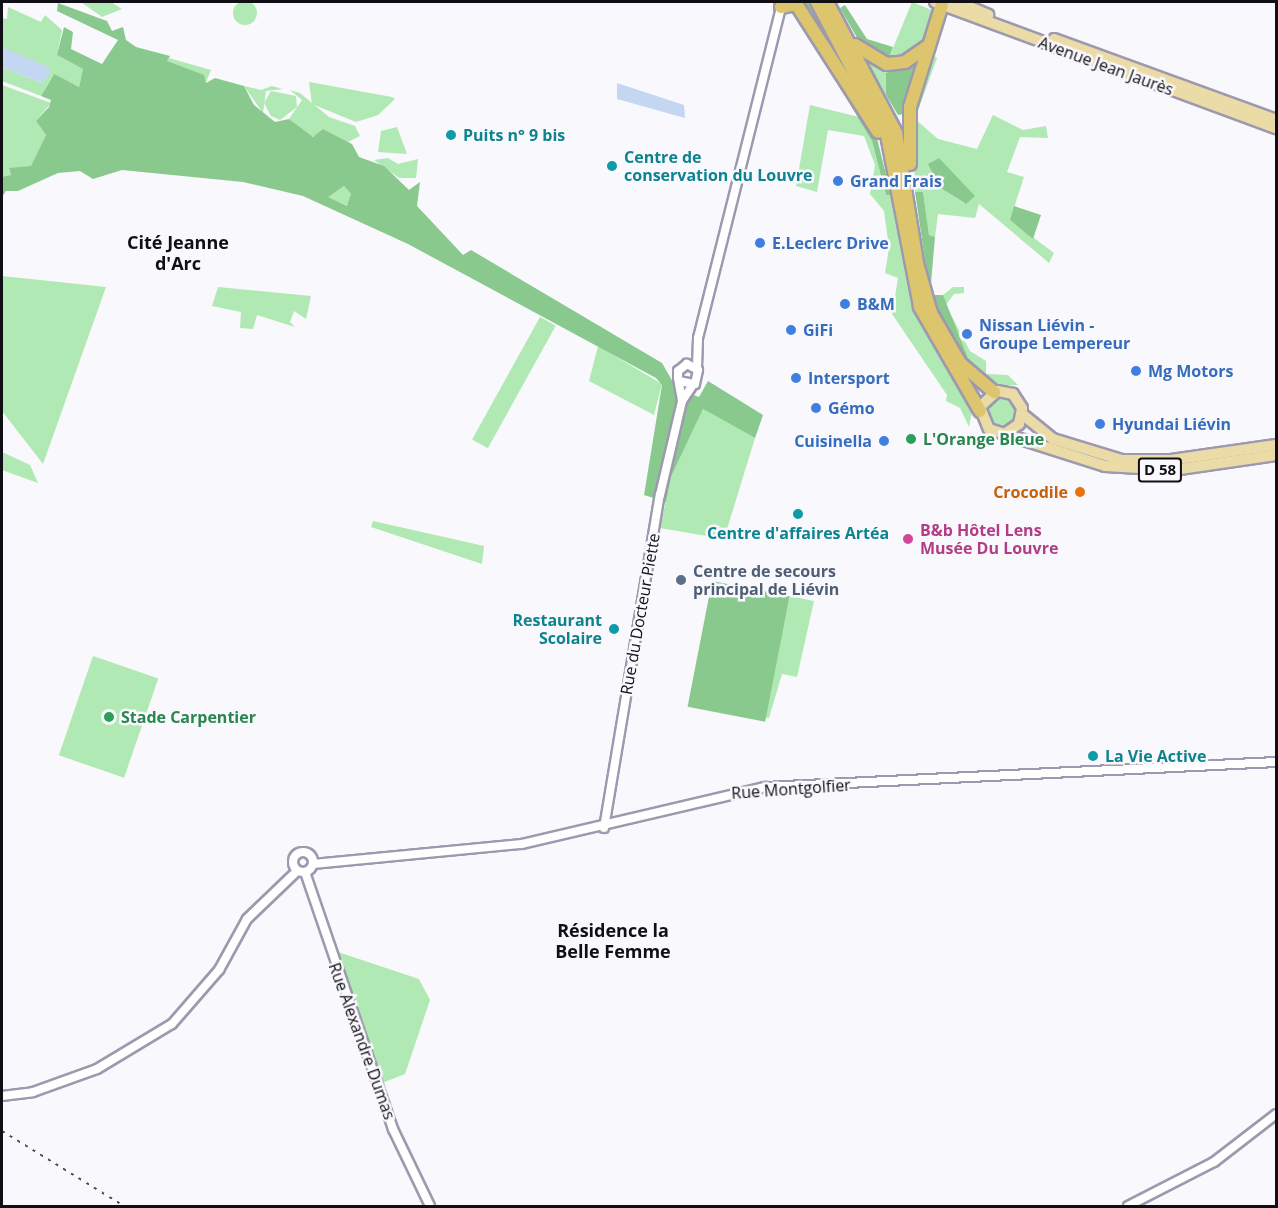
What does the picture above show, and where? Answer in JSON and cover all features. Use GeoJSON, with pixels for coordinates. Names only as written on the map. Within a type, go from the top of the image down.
{"type":"FeatureCollection","features":[{"type":"Feature","properties":{"kind":"highway"},"geometry":{"type":"LineString","coordinates":[[817,2],[880,116],[903,188],[920,307],[980,411]]}},
{"type":"Feature","properties":{"kind":"highway"},"geometry":{"type":"LineString","coordinates":[[827,2],[886,108],[917,263],[931,313],[960,363],[994,392]]}},
{"type":"Feature","properties":{"kind":"highway"},"geometry":{"type":"LineString","coordinates":[[903,188],[910,107],[929,45],[939,2]]}},
{"type":"Feature","properties":{"kind":"highway"},"geometry":{"type":"LineString","coordinates":[[781,4],[796,3],[867,109],[903,188]]}},
{"type":"Feature","properties":{"kind":"highway"},"geometry":{"type":"LineString","coordinates":[[848,39],[887,64],[905,62],[929,45]]}},
{"type":"Feature","properties":{"kind":"main road","name":"Avenue Jean Jaurès"},"geometry":{"type":"LineString","coordinates":[[939,2],[1276,128]]}},
{"type":"Feature","properties":{"kind":"main road","name":"Avenue Jean Jaurès"},"geometry":{"type":"LineString","coordinates":[[958,2],[1276,120]]}},
{"type":"Feature","properties":{"kind":"main road"},"geometry":{"type":"LineString","coordinates":[[994,392],[1015,396],[1022,414],[1006,433],[986,427],[980,411],[994,392]]}},
{"type":"Feature","properties":{"kind":"main road","name":"D 58"},"geometry":{"type":"LineString","coordinates":[[1022,414],[1053,439],[1122,460],[1181,459],[1276,445]]}},
{"type":"Feature","properties":{"kind":"main road","name":"D 58"},"geometry":{"type":"LineString","coordinates":[[1006,433],[1077,459],[1140,470],[1276,455]]}},
{"type":"Feature","properties":{"kind":"main road"},"geometry":{"type":"LineString","coordinates":[[1046,447],[1062,464]]}},
{"type":"Feature","properties":{"kind":"street"},"geometry":{"type":"LineString","coordinates":[[696,350],[687,364],[678,371],[679,381],[692,386],[699,378],[696,350],[781,4]]}},
{"type":"Feature","properties":{"kind":"street"},"geometry":{"type":"LineString","coordinates":[[687,364],[697,367]]}},
{"type":"Feature","properties":{"kind":"street","name":"Rue du Docteur Piette"},"geometry":{"type":"LineString","coordinates":[[679,381],[682,401]]}},
{"type":"Feature","properties":{"kind":"street","name":"Rue du Docteur Piette"},"geometry":{"type":"LineString","coordinates":[[604,828],[660,495],[682,401],[692,386]]}},
{"type":"Feature","properties":{"kind":"street","name":"Rue Montgolfier"},"geometry":{"type":"LineString","coordinates":[[301,872],[292,862],[298,853],[308,853],[313,864],[476,850],[604,828],[710,796],[765,787],[1276,762]]}},
{"type":"Feature","properties":{"kind":"street"},"geometry":{"type":"LineString","coordinates":[[2,1096],[33,1092],[97,1069],[166,1029],[219,970],[254,912],[313,864]]}},
{"type":"Feature","properties":{"kind":"street","name":"Rue Alexandre Dumas"},"geometry":{"type":"LineString","coordinates":[[301,872],[393,1129],[430,1206]]}},
{"type":"Feature","properties":{"kind":"street"},"geometry":{"type":"LineString","coordinates":[[290,884],[307,887]]}},
{"type":"Feature","properties":{"kind":"street"},"geometry":{"type":"LineString","coordinates":[[1128,1206],[1214,1162],[1276,1114]]}},
{"type":"Feature","properties":{"kind":"green space"},"geometry":{"type":"Polygon","coordinates":[[[245,1],[250,2],[256,8],[256,18],[250,24],[245,25],[240,24],[234,18],[233,13],[234,8],[240,2],[245,1]]]}},
{"type":"Feature","properties":{"kind":"green space"},"geometry":{"type":"Polygon","coordinates":[[[81,2],[111,2],[122,9],[102,17],[81,2]]]}},
{"type":"Feature","properties":{"kind":"green space"},"geometry":{"type":"Polygon","coordinates":[[[799,2],[812,2],[851,79],[799,2]]]}},
{"type":"Feature","properties":{"kind":"green space"},"geometry":{"type":"Polygon","coordinates":[[[912,2],[934,11],[926,42],[912,55],[888,60],[912,2]]]}},
{"type":"Feature","properties":{"kind":"green space"},"geometry":{"type":"Polygon","coordinates":[[[58,3],[107,21],[112,31],[123,27],[126,40],[136,47],[170,56],[167,61],[204,75],[206,83],[215,78],[244,86],[254,105],[275,122],[289,119],[313,137],[323,129],[352,144],[359,157],[384,166],[409,190],[420,182],[417,206],[463,255],[471,250],[662,363],[677,389],[699,397],[708,381],[763,415],[755,438],[703,409],[671,477],[666,502],[644,495],[662,385],[656,378],[408,244],[303,196],[243,182],[122,170],[93,179],[80,171],[58,173],[18,191],[6,191],[2,197],[2,177],[11,175],[9,168],[31,166],[46,135],[36,121],[49,107],[51,100],[41,96],[54,74],[79,87],[83,69],[57,55],[64,27],[73,32],[71,49],[102,64],[118,40],[57,11],[58,3]],[[344,186],[328,197],[347,206],[351,194],[344,186]]]}},
{"type":"Feature","properties":{"kind":"green space"},"geometry":{"type":"Polygon","coordinates":[[[845,5],[867,39],[893,47],[888,60],[860,43],[840,8],[845,5]]]}},
{"type":"Feature","properties":{"kind":"green space"},"geometry":{"type":"Polygon","coordinates":[[[8,7],[41,22],[45,15],[62,30],[57,55],[83,69],[79,87],[53,75],[41,96],[2,81],[2,67],[42,83],[51,72],[2,47],[2,18],[7,19],[8,7]]]}},
{"type":"Feature","properties":{"kind":"green space"},"geometry":{"type":"Polygon","coordinates":[[[930,54],[937,58],[915,119],[938,139],[977,149],[993,115],[1023,130],[1046,126],[1048,138],[1020,137],[1007,172],[1024,177],[1010,220],[1054,253],[1049,263],[979,204],[975,218],[938,214],[935,237],[929,235],[923,192],[915,192],[913,110],[930,54]],[[939,158],[942,189],[965,204],[954,175],[939,158]]]}},
{"type":"Feature","properties":{"kind":"green space"},"geometry":{"type":"Polygon","coordinates":[[[169,58],[211,70],[206,82],[167,61],[169,58]]]}},
{"type":"Feature","properties":{"kind":"green space"},"geometry":{"type":"Polygon","coordinates":[[[914,61],[919,64],[904,114],[898,115],[886,95],[886,73],[914,61]]]}},
{"type":"Feature","properties":{"kind":"green space"},"geometry":{"type":"Polygon","coordinates":[[[868,64],[902,68],[886,73],[886,95],[868,64]]]}},
{"type":"Feature","properties":{"kind":"green space"},"geometry":{"type":"Polygon","coordinates":[[[833,65],[876,134],[891,195],[886,195],[872,141],[828,67],[833,65]]]}},
{"type":"Feature","properties":{"kind":"green space"},"geometry":{"type":"Polygon","coordinates":[[[309,82],[395,99],[378,115],[356,122],[312,104],[309,82]]]}},
{"type":"Feature","properties":{"kind":"green space"},"geometry":{"type":"Polygon","coordinates":[[[2,85],[51,103],[36,121],[46,135],[31,167],[9,169],[11,175],[3,178],[2,85]]]}},
{"type":"Feature","properties":{"kind":"green space"},"geometry":{"type":"Polygon","coordinates":[[[244,86],[261,90],[272,86],[283,89],[266,91],[263,113],[244,86]]]}},
{"type":"Feature","properties":{"kind":"green space"},"geometry":{"type":"Polygon","coordinates":[[[290,90],[300,93],[329,117],[355,126],[360,136],[348,142],[323,129],[315,137],[308,135],[289,119],[302,100],[290,90]]]}},
{"type":"Feature","properties":{"kind":"green space"},"geometry":{"type":"Polygon","coordinates":[[[271,91],[296,96],[297,107],[280,120],[271,116],[264,103],[271,91]]]}},
{"type":"Feature","properties":{"kind":"green space"},"geometry":{"type":"Polygon","coordinates":[[[810,105],[859,117],[872,141],[886,195],[891,195],[914,307],[972,411],[969,427],[960,408],[946,401],[947,395],[892,314],[898,278],[885,273],[889,248],[884,211],[870,194],[875,165],[864,136],[828,130],[817,192],[796,186],[810,105]]]}},
{"type":"Feature","properties":{"kind":"green space"},"geometry":{"type":"Polygon","coordinates":[[[397,127],[407,154],[378,152],[381,131],[397,127]]]}},
{"type":"Feature","properties":{"kind":"green space"},"geometry":{"type":"Polygon","coordinates":[[[388,158],[398,164],[418,159],[416,178],[399,178],[374,160],[388,158]]]}},
{"type":"Feature","properties":{"kind":"green space"},"geometry":{"type":"Polygon","coordinates":[[[939,158],[975,196],[966,204],[942,189],[934,176],[928,164],[939,158]]]}},
{"type":"Feature","properties":{"kind":"green space"},"geometry":{"type":"Polygon","coordinates":[[[344,186],[351,194],[348,206],[327,197],[344,186]]]}},
{"type":"Feature","properties":{"kind":"green space"},"geometry":{"type":"Polygon","coordinates":[[[915,192],[923,192],[929,235],[935,237],[930,295],[915,192]]]}},
{"type":"Feature","properties":{"kind":"green space"},"geometry":{"type":"Polygon","coordinates":[[[1014,206],[1041,215],[1033,239],[1010,220],[1014,206]]]}},
{"type":"Feature","properties":{"kind":"green space"},"geometry":{"type":"Polygon","coordinates":[[[2,276],[106,287],[43,464],[2,411],[2,276]]]}},
{"type":"Feature","properties":{"kind":"green space"},"geometry":{"type":"Polygon","coordinates":[[[218,287],[311,296],[306,319],[294,311],[290,322],[295,327],[257,315],[253,329],[240,328],[241,312],[212,306],[218,287]]]}},
{"type":"Feature","properties":{"kind":"green space"},"geometry":{"type":"Polygon","coordinates":[[[953,287],[964,287],[964,293],[954,294],[946,305],[970,351],[986,361],[986,374],[1008,375],[1018,385],[996,386],[973,371],[944,304],[943,295],[953,287]]]}},
{"type":"Feature","properties":{"kind":"green space"},"geometry":{"type":"Polygon","coordinates":[[[930,295],[943,295],[973,371],[944,330],[930,295]]]}},
{"type":"Feature","properties":{"kind":"green space"},"geometry":{"type":"Polygon","coordinates":[[[540,317],[556,326],[488,448],[472,439],[540,317]]]}},
{"type":"Feature","properties":{"kind":"green space"},"geometry":{"type":"Polygon","coordinates":[[[598,346],[662,384],[654,415],[589,381],[598,346]]]}},
{"type":"Feature","properties":{"kind":"green space"},"geometry":{"type":"Polygon","coordinates":[[[1001,398],[1012,402],[1016,413],[1012,424],[1001,428],[990,424],[986,413],[990,402],[1001,398]]]}},
{"type":"Feature","properties":{"kind":"green space"},"geometry":{"type":"Polygon","coordinates":[[[703,409],[755,438],[724,539],[660,528],[671,477],[703,409]]]}},
{"type":"Feature","properties":{"kind":"green space"},"geometry":{"type":"Polygon","coordinates":[[[2,452],[30,465],[38,483],[2,470],[2,452]]]}},
{"type":"Feature","properties":{"kind":"green space"},"geometry":{"type":"Polygon","coordinates":[[[373,521],[484,546],[482,564],[371,527],[373,521]]]}},
{"type":"Feature","properties":{"kind":"green space"},"geometry":{"type":"Polygon","coordinates":[[[712,581],[790,596],[765,722],[688,707],[712,581]]]}},
{"type":"Feature","properties":{"kind":"green space"},"geometry":{"type":"Polygon","coordinates":[[[790,596],[814,601],[797,677],[782,674],[769,718],[758,717],[790,596]]]}},
{"type":"Feature","properties":{"kind":"green space","name":"Stade Carpentier"},"geometry":{"type":"Polygon","coordinates":[[[93,656],[158,678],[124,778],[59,755],[93,656]]]}},
{"type":"Feature","properties":{"kind":"green space"},"geometry":{"type":"Polygon","coordinates":[[[335,951],[419,979],[430,1000],[405,1074],[382,1083],[335,951]]]}},
{"type":"Feature","properties":{"kind":"water"},"geometry":{"type":"Polygon","coordinates":[[[2,47],[48,67],[51,73],[42,83],[2,67],[2,47]]]}},
{"type":"Feature","properties":{"kind":"water"},"geometry":{"type":"Polygon","coordinates":[[[617,83],[684,105],[685,118],[617,99],[617,83]]]}},
{"type":"Feature","properties":{"kind":"railway"},"geometry":{"type":"LineString","coordinates":[[2,1131],[124,1206]]}},
{"type":"Feature","properties":{"kind":"place","name":"Puits n° 9 bis"},"geometry":{"type":"Point","coordinates":[451,135]}},
{"type":"Feature","properties":{"kind":"place","name":"Centre de conservation du Louvre"},"geometry":{"type":"Point","coordinates":[612,166]}},
{"type":"Feature","properties":{"kind":"place","name":"Grand Frais"},"geometry":{"type":"Point","coordinates":[838,181]}},
{"type":"Feature","properties":{"kind":"place","name":"E.Leclerc Drive"},"geometry":{"type":"Point","coordinates":[760,243]}},
{"type":"Feature","properties":{"kind":"place","name":"B&M"},"geometry":{"type":"Point","coordinates":[845,304]}},
{"type":"Feature","properties":{"kind":"place","name":"GiFi"},"geometry":{"type":"Point","coordinates":[791,330]}},
{"type":"Feature","properties":{"kind":"place","name":"Nissan Liévin - Groupe Lempereur"},"geometry":{"type":"Point","coordinates":[967,334]}},
{"type":"Feature","properties":{"kind":"place","name":"Mg Motors"},"geometry":{"type":"Point","coordinates":[1136,371]}},
{"type":"Feature","properties":{"kind":"place","name":"Intersport"},"geometry":{"type":"Point","coordinates":[796,378]}},
{"type":"Feature","properties":{"kind":"place","name":"Gémo"},"geometry":{"type":"Point","coordinates":[816,408]}},
{"type":"Feature","properties":{"kind":"place","name":"Hyundai Liévin"},"geometry":{"type":"Point","coordinates":[1100,424]}},
{"type":"Feature","properties":{"kind":"place","name":"L'Orange Bleue"},"geometry":{"type":"Point","coordinates":[911,439]}},
{"type":"Feature","properties":{"kind":"place","name":"Cuisinella"},"geometry":{"type":"Point","coordinates":[884,441]}},
{"type":"Feature","properties":{"kind":"place","name":"Crocodile"},"geometry":{"type":"Point","coordinates":[1080,492]}},
{"type":"Feature","properties":{"kind":"place","name":"Centre d'affaires Artéa"},"geometry":{"type":"Point","coordinates":[798,514]}},
{"type":"Feature","properties":{"kind":"place","name":"B&b Hôtel Lens Musée Du Louvre"},"geometry":{"type":"Point","coordinates":[908,539]}},
{"type":"Feature","properties":{"kind":"place","name":"Centre de secours principal de Liévin"},"geometry":{"type":"Point","coordinates":[681,580]}},
{"type":"Feature","properties":{"kind":"place","name":"Restaurant Scolaire"},"geometry":{"type":"Point","coordinates":[614,629]}},
{"type":"Feature","properties":{"kind":"place","name":"Stade Carpentier"},"geometry":{"type":"Point","coordinates":[109,717]}},
{"type":"Feature","properties":{"kind":"place","name":"La Vie Active"},"geometry":{"type":"Point","coordinates":[1093,756]}},
{"type":"Feature","properties":{"kind":"district","name":"Cité Jeanne d'Arc"},"geometry":{"type":"Point","coordinates":[178,253]}},
{"type":"Feature","properties":{"kind":"district","name":"Résidence la Belle Femme"},"geometry":{"type":"Point","coordinates":[613,941]}}]}
